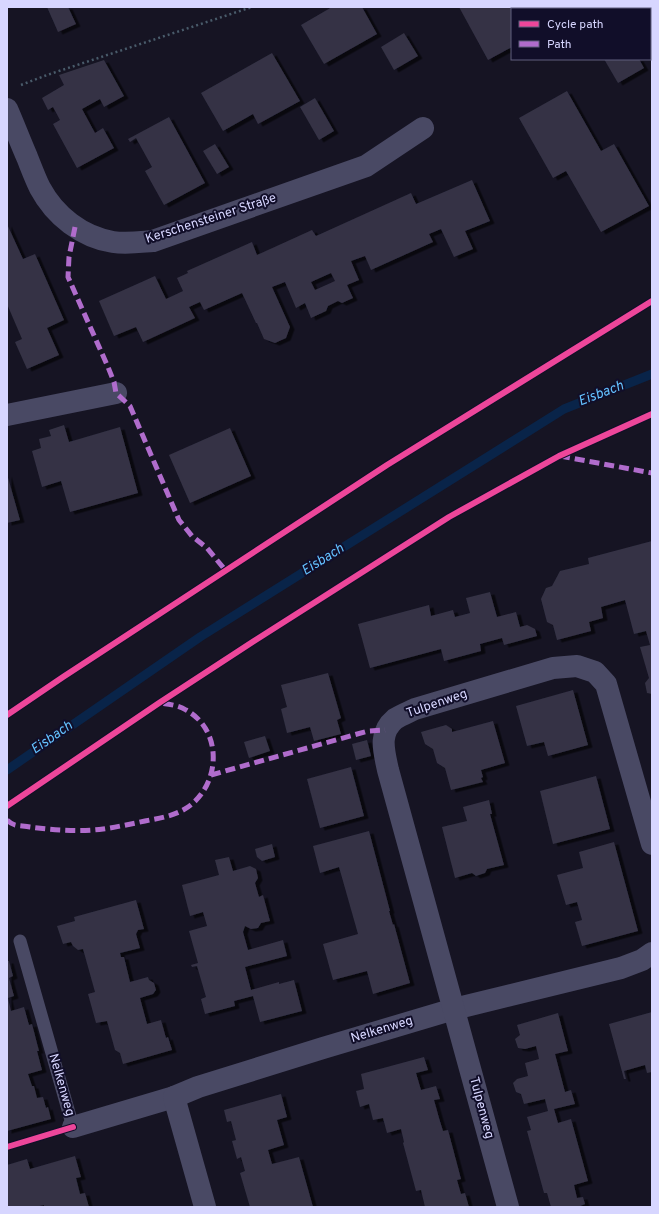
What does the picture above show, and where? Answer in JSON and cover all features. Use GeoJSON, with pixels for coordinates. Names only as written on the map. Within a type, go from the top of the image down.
{"type":"FeatureCollection","features":[{"type":"Feature","properties":{"kind":"street","name":"Kerschensteiner Straße"},"geometry":{"type":"LineString","coordinates":[[7,109],[40,188],[62,217],[77,229],[94,237],[113,242],[133,243],[153,241],[366,166],[423,128]]}},
{"type":"Feature","properties":{"kind":"street"},"geometry":{"type":"LineString","coordinates":[[7,415],[116,393]]}},
{"type":"Feature","properties":{"kind":"street","name":"Tulpenweg"},"geometry":{"type":"LineString","coordinates":[[508,1207],[390,777],[383,747],[385,730],[395,719],[415,708],[553,668],[577,666],[595,672],[606,684],[652,844]]}},
{"type":"Feature","properties":{"kind":"street"},"geometry":{"type":"LineString","coordinates":[[454,1009],[621,968],[642,960],[652,953]]}},
{"type":"Feature","properties":{"kind":"street","name":"Nelkenweg"},"geometry":{"type":"LineString","coordinates":[[73,1127],[174,1097],[198,1087],[323,1048],[454,1009]]}},
{"type":"Feature","properties":{"kind":"street"},"geometry":{"type":"LineString","coordinates":[[174,1097],[205,1207]]}},
{"type":"Feature","properties":{"kind":"lane","name":"Nelkenweg"},"geometry":{"type":"LineString","coordinates":[[20,941],[73,1127]]}},
{"type":"Feature","properties":{"kind":"path"},"geometry":{"type":"LineString","coordinates":[[20,85],[252,7]]}},
{"type":"Feature","properties":{"kind":"path"},"geometry":{"type":"LineString","coordinates":[[7,1147],[73,1127]]}},
{"type":"Feature","properties":{"kind":"building"},"geometry":{"type":"Polygon","coordinates":[[[47,7],[68,7],[76,24],[58,32],[47,7]]]}},
{"type":"Feature","properties":{"kind":"building"},"geometry":{"type":"Polygon","coordinates":[[[332,7],[362,7],[377,34],[324,64],[301,25],[332,7]]]}},
{"type":"Feature","properties":{"kind":"building"},"geometry":{"type":"Polygon","coordinates":[[[459,7],[522,7],[523,8],[511,8],[511,48],[488,60],[459,7]]]}},
{"type":"Feature","properties":{"kind":"building"},"geometry":{"type":"Polygon","coordinates":[[[574,7],[610,8],[575,8],[574,7]]]}},
{"type":"Feature","properties":{"kind":"building"},"geometry":{"type":"Polygon","coordinates":[[[404,33],[418,56],[394,70],[381,47],[404,33]]]}},
{"type":"Feature","properties":{"kind":"building"},"geometry":{"type":"Polygon","coordinates":[[[272,53],[300,101],[258,124],[253,114],[223,131],[201,93],[272,53]]]}},
{"type":"Feature","properties":{"kind":"building"},"geometry":{"type":"Polygon","coordinates":[[[104,60],[124,96],[104,107],[100,99],[82,109],[95,133],[103,128],[114,148],[77,168],[53,124],[60,120],[53,107],[48,110],[42,98],[64,85],[59,75],[104,60]]]}},
{"type":"Feature","properties":{"kind":"building"},"geometry":{"type":"Polygon","coordinates":[[[605,60],[640,60],[644,68],[618,83],[605,60]]]}},
{"type":"Feature","properties":{"kind":"building"},"geometry":{"type":"Polygon","coordinates":[[[567,91],[601,151],[614,144],[649,206],[601,232],[566,171],[553,178],[519,118],[567,91]]]}},
{"type":"Feature","properties":{"kind":"building"},"geometry":{"type":"Polygon","coordinates":[[[315,98],[334,131],[319,140],[300,107],[315,98]]]}},
{"type":"Feature","properties":{"kind":"building"},"geometry":{"type":"Polygon","coordinates":[[[169,117],[205,183],[164,205],[145,171],[152,167],[136,138],[130,142],[128,139],[169,117]]]}},
{"type":"Feature","properties":{"kind":"building"},"geometry":{"type":"Polygon","coordinates":[[[215,144],[229,167],[217,174],[203,151],[215,144]]]}},
{"type":"Feature","properties":{"kind":"building"},"geometry":{"type":"Polygon","coordinates":[[[472,180],[490,221],[465,231],[473,249],[454,257],[441,229],[429,234],[433,242],[371,270],[365,256],[351,261],[359,280],[347,285],[353,298],[342,303],[338,301],[328,306],[326,311],[311,318],[305,303],[296,308],[285,282],[272,287],[290,327],[286,338],[275,343],[264,339],[242,293],[204,310],[200,302],[189,307],[195,318],[143,342],[136,327],[114,336],[99,301],[155,276],[166,299],[183,291],[177,278],[188,273],[187,271],[252,242],[257,255],[312,230],[316,236],[411,193],[416,204],[472,180]],[[331,273],[311,282],[315,290],[335,281],[331,273]]]}},
{"type":"Feature","properties":{"kind":"building"},"geometry":{"type":"Polygon","coordinates":[[[7,224],[23,259],[35,254],[64,320],[47,328],[59,355],[27,369],[15,342],[22,339],[7,304],[7,224]]]}},
{"type":"Feature","properties":{"kind":"building"},"geometry":{"type":"Polygon","coordinates":[[[64,425],[69,442],[120,427],[138,493],[70,512],[61,481],[42,487],[32,451],[41,448],[39,439],[51,436],[49,430],[64,425]]]}},
{"type":"Feature","properties":{"kind":"building"},"geometry":{"type":"Polygon","coordinates":[[[230,428],[251,476],[190,503],[169,455],[230,428]]]}},
{"type":"Feature","properties":{"kind":"building"},"geometry":{"type":"Polygon","coordinates":[[[7,474],[20,520],[7,523],[7,474]]]}},
{"type":"Feature","properties":{"kind":"building"},"geometry":{"type":"Polygon","coordinates":[[[652,541],[652,694],[647,693],[645,683],[649,678],[640,647],[650,645],[646,631],[634,634],[625,600],[601,607],[603,618],[589,622],[591,631],[557,640],[553,625],[547,622],[541,599],[546,588],[552,586],[560,571],[589,564],[588,558],[652,541]]]}},
{"type":"Feature","properties":{"kind":"building"},"geometry":{"type":"Polygon","coordinates":[[[490,592],[497,617],[516,612],[520,627],[527,625],[535,629],[537,636],[504,645],[502,638],[480,644],[481,651],[444,661],[441,649],[370,668],[358,624],[429,605],[431,616],[453,610],[455,617],[470,613],[466,598],[490,592]]]}},
{"type":"Feature","properties":{"kind":"building"},"geometry":{"type":"Polygon","coordinates":[[[328,673],[341,718],[337,720],[341,734],[314,741],[310,727],[287,733],[281,709],[287,707],[281,685],[328,673]]]}},
{"type":"Feature","properties":{"kind":"building"},"geometry":{"type":"Polygon","coordinates":[[[573,690],[588,745],[548,756],[544,742],[527,746],[516,706],[573,690]]]}},
{"type":"Feature","properties":{"kind":"building"},"geometry":{"type":"Polygon","coordinates":[[[493,721],[505,763],[481,770],[483,777],[481,778],[483,782],[451,790],[445,768],[437,763],[433,749],[425,744],[421,732],[446,725],[452,729],[452,732],[493,721]]]}},
{"type":"Feature","properties":{"kind":"building"},"geometry":{"type":"Polygon","coordinates":[[[265,736],[270,751],[249,758],[244,742],[265,736]]]}},
{"type":"Feature","properties":{"kind":"building"},"geometry":{"type":"Polygon","coordinates":[[[367,740],[371,756],[356,760],[352,744],[367,740]]]}},
{"type":"Feature","properties":{"kind":"building"},"geometry":{"type":"Polygon","coordinates":[[[351,767],[364,816],[320,828],[307,779],[351,767]]]}},
{"type":"Feature","properties":{"kind":"building"},"geometry":{"type":"Polygon","coordinates":[[[596,776],[610,829],[553,844],[540,791],[596,776]]]}},
{"type":"Feature","properties":{"kind":"building"},"geometry":{"type":"Polygon","coordinates":[[[489,800],[492,814],[490,814],[504,865],[487,869],[485,873],[476,876],[472,873],[455,878],[442,827],[467,821],[463,807],[489,800]]]}},
{"type":"Feature","properties":{"kind":"building"},"geometry":{"type":"Polygon","coordinates":[[[369,831],[389,911],[410,983],[373,994],[367,971],[333,980],[323,944],[358,934],[339,867],[320,873],[313,846],[369,831]]]}},
{"type":"Feature","properties":{"kind":"building"},"geometry":{"type":"Polygon","coordinates":[[[614,842],[638,931],[582,946],[575,922],[582,920],[577,902],[566,905],[557,875],[583,868],[579,852],[614,842]]]}},
{"type":"Feature","properties":{"kind":"building"},"geometry":{"type":"Polygon","coordinates":[[[272,844],[275,857],[262,861],[257,857],[255,849],[272,844]]]}},
{"type":"Feature","properties":{"kind":"building"},"geometry":{"type":"Polygon","coordinates":[[[229,857],[233,871],[250,866],[256,869],[258,878],[255,883],[259,897],[263,895],[270,921],[261,923],[258,928],[251,929],[245,926],[243,932],[248,950],[283,940],[287,956],[245,967],[251,990],[279,982],[279,984],[294,980],[302,1011],[260,1022],[253,996],[234,1001],[235,1006],[205,1014],[201,999],[206,997],[197,966],[192,967],[191,965],[198,963],[189,931],[207,926],[203,912],[190,916],[182,885],[219,875],[215,860],[229,857]]]}},
{"type":"Feature","properties":{"kind":"building"},"geometry":{"type":"Polygon","coordinates":[[[136,900],[144,929],[138,930],[136,934],[140,948],[120,953],[121,957],[124,957],[130,982],[148,977],[149,980],[154,983],[156,990],[153,994],[140,998],[147,1024],[161,1020],[166,1038],[168,1037],[172,1050],[123,1064],[120,1053],[115,1050],[107,1021],[96,1023],[88,994],[95,992],[83,949],[78,950],[71,942],[63,944],[57,926],[75,921],[74,917],[136,900]]]}},
{"type":"Feature","properties":{"kind":"building"},"geometry":{"type":"Polygon","coordinates":[[[7,961],[9,961],[13,976],[9,978],[14,996],[8,998],[11,1011],[24,1007],[29,1025],[32,1024],[39,1051],[37,1051],[42,1070],[28,1074],[32,1086],[34,1086],[37,1098],[43,1097],[46,1108],[48,1107],[51,1119],[7,1131],[7,961]]]}},
{"type":"Feature","properties":{"kind":"building"},"geometry":{"type":"Polygon","coordinates":[[[652,1012],[652,1072],[647,1073],[645,1065],[624,1071],[626,1079],[624,1079],[609,1024],[652,1012]]]}},
{"type":"Feature","properties":{"kind":"building"},"geometry":{"type":"Polygon","coordinates":[[[558,1013],[568,1051],[555,1054],[565,1092],[571,1090],[575,1104],[554,1109],[558,1123],[571,1119],[588,1181],[574,1185],[577,1198],[583,1197],[585,1204],[578,1207],[551,1207],[547,1193],[544,1193],[527,1131],[531,1130],[527,1117],[548,1111],[545,1099],[524,1104],[521,1094],[516,1092],[513,1083],[517,1079],[528,1076],[525,1063],[539,1059],[536,1046],[525,1049],[518,1048],[515,1039],[520,1035],[517,1025],[558,1013]]]}},
{"type":"Feature","properties":{"kind":"building"},"geometry":{"type":"Polygon","coordinates":[[[424,1057],[428,1070],[416,1073],[421,1090],[436,1086],[440,1099],[434,1100],[443,1131],[448,1130],[461,1179],[457,1180],[461,1194],[465,1193],[469,1207],[425,1207],[421,1190],[416,1191],[403,1143],[401,1129],[387,1133],[383,1118],[373,1120],[369,1104],[360,1107],[356,1091],[364,1089],[361,1074],[424,1057]]]}},
{"type":"Feature","properties":{"kind":"building"},"geometry":{"type":"Polygon","coordinates":[[[281,1094],[287,1117],[277,1120],[284,1145],[268,1150],[272,1164],[299,1157],[313,1207],[250,1207],[240,1173],[245,1171],[241,1157],[237,1159],[232,1141],[236,1140],[231,1121],[227,1122],[224,1110],[281,1094]]]}},
{"type":"Feature","properties":{"kind":"building"},"geometry":{"type":"Polygon","coordinates":[[[75,1156],[81,1177],[76,1178],[80,1194],[85,1193],[89,1207],[44,1207],[44,1205],[35,1207],[7,1207],[7,1165],[27,1159],[30,1169],[75,1156]]]}},
{"type":"Feature","properties":{"kind":"waterway","name":"Eisbach"},"geometry":{"type":"LineString","coordinates":[[7,770],[200,637],[564,409],[652,374]]}},
{"type":"Feature","properties":{"kind":"marked path"},"geometry":{"type":"LineString","coordinates":[[75,227],[69,257],[68,277],[108,367],[114,382],[116,393],[130,406],[179,520],[192,536],[207,548],[226,571]]}},
{"type":"Feature","properties":{"kind":"marked path"},"geometry":{"type":"LineString","coordinates":[[560,456],[652,473]]}},
{"type":"Feature","properties":{"kind":"marked path"},"geometry":{"type":"LineString","coordinates":[[7,820],[15,825],[39,828],[94,830],[162,818],[178,813],[188,807],[199,797],[207,785],[212,771],[212,743],[207,730],[198,719],[180,707],[159,703]]}},
{"type":"Feature","properties":{"kind":"marked path"},"geometry":{"type":"LineString","coordinates":[[211,775],[368,731],[385,730]]}},
{"type":"Feature","properties":{"kind":"cycle path"},"geometry":{"type":"LineString","coordinates":[[7,715],[387,465],[652,301]]}},
{"type":"Feature","properties":{"kind":"cycle path"},"geometry":{"type":"LineString","coordinates":[[7,806],[159,703],[449,517],[559,456],[652,414]]}},
{"type":"Feature","properties":{"kind":"cycle path"},"geometry":{"type":"LineString","coordinates":[[7,1147],[73,1127]]}}]}
